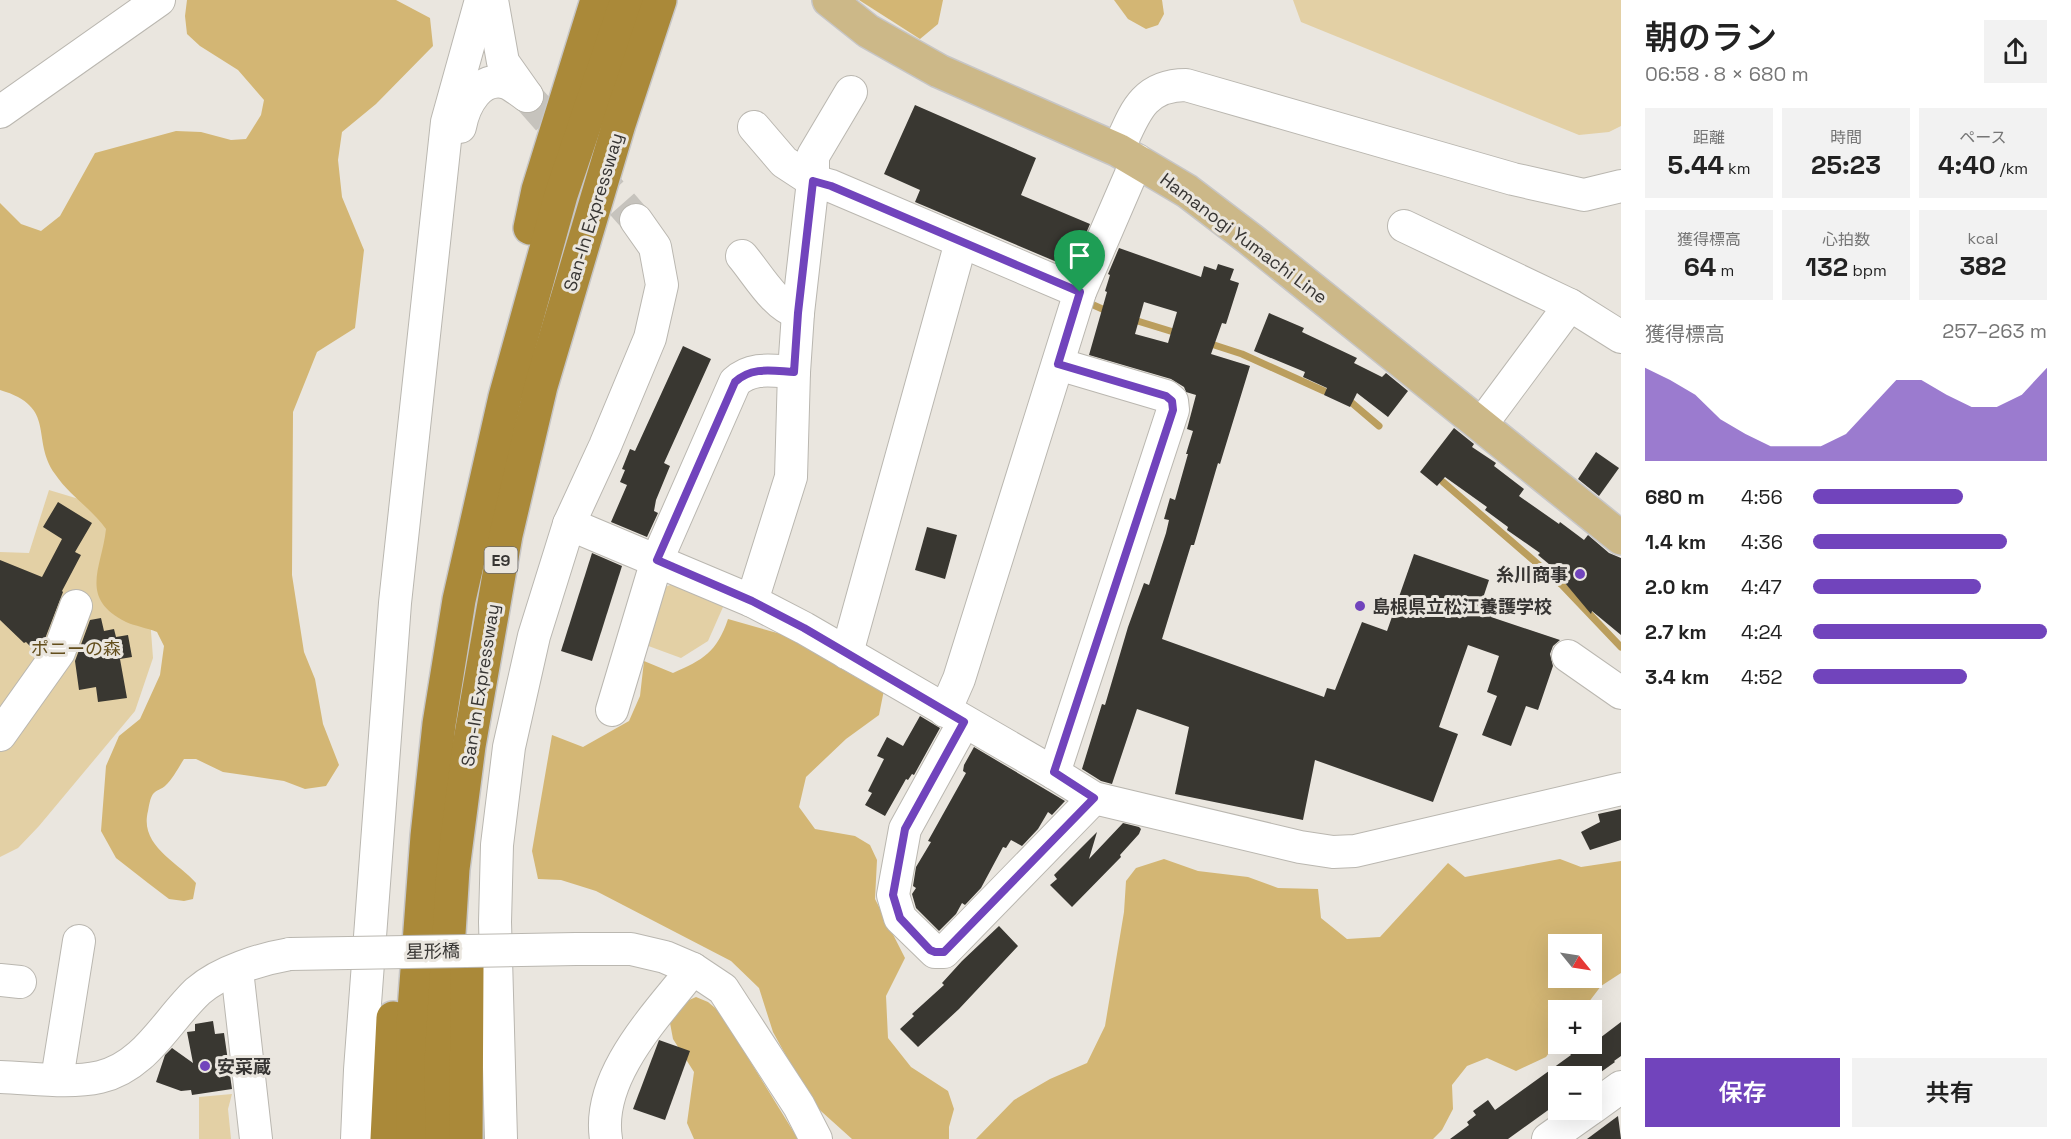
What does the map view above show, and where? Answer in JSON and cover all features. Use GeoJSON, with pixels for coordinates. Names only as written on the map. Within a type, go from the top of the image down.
{"type":"FeatureCollection","features":[{"type":"Feature","properties":{"kind":"highway"},"geometry":{"type":"LineString","coordinates":[[459,600],[482,434],[538,190],[597,0]]}},
{"type":"Feature","properties":{"kind":"highway","name":"San-In Expressway"},"geometry":{"type":"LineString","coordinates":[[413,1139],[413,1024],[427,836],[439,724],[459,600],[506,397],[561,195],[627,0]]}},
{"type":"Feature","properties":{"kind":"highway","name":"San-In Expressway"},"geometry":{"type":"LineString","coordinates":[[442,1139],[441,1062],[453,869],[469,746],[506,535],[541,386],[619,124],[660,0]]}},
{"type":"Feature","properties":{"kind":"highway"},"geometry":{"type":"LineString","coordinates":[[619,124],[651,75],[682,0]]}},
{"type":"Feature","properties":{"kind":"highway"},"geometry":{"type":"LineString","coordinates":[[466,1139],[469,746]]}},
{"type":"Feature","properties":{"kind":"highway"},"geometry":{"type":"LineString","coordinates":[[387,1139],[399,919],[427,836]]}},
{"type":"Feature","properties":{"kind":"main road","name":"Hamanogi Yumachi Line"},"geometry":{"type":"LineString","coordinates":[[829,0],[868,31],[939,72],[1127,155],[1187,190],[1621,538]]}},
{"type":"Feature","properties":{"kind":"street"},"geometry":{"type":"LineString","coordinates":[[0,112],[159,0]]}},
{"type":"Feature","properties":{"kind":"street"},"geometry":{"type":"LineString","coordinates":[[357,1139],[360,1070],[395,603],[435,230],[447,123],[481,0]]}},
{"type":"Feature","properties":{"kind":"street"},"geometry":{"type":"LineString","coordinates":[[435,230],[452,172],[462,116],[475,91],[495,81],[508,84],[527,96],[503,62],[492,0]]}},
{"type":"Feature","properties":{"kind":"street"},"geometry":{"type":"LineString","coordinates":[[1094,798],[944,952],[935,952],[900,918],[893,895],[905,829],[954,717],[959,679],[1080,292],[1127,155],[1136,110],[1144,100],[1163,87],[1186,85],[1513,179],[1584,195],[1621,186]]}},
{"type":"Feature","properties":{"kind":"street"},"geometry":{"type":"LineString","coordinates":[[752,601],[791,477],[798,313],[813,181],[813,156],[851,92]]}},
{"type":"Feature","properties":{"kind":"street"},"geometry":{"type":"LineString","coordinates":[[754,127],[784,162],[813,181],[831,186],[1080,292]]}},
{"type":"Feature","properties":{"kind":"street"},"geometry":{"type":"LineString","coordinates":[[501,1139],[495,922],[499,834],[509,747],[531,647],[569,524],[606,446],[650,338],[662,285],[655,247],[636,220]]}},
{"type":"Feature","properties":{"kind":"street"},"geometry":{"type":"LineString","coordinates":[[1404,226],[1570,305],[1621,337]]}},
{"type":"Feature","properties":{"kind":"street"},"geometry":{"type":"LineString","coordinates":[[846,653],[961,242]]}},
{"type":"Feature","properties":{"kind":"street"},"geometry":{"type":"LineString","coordinates":[[742,256],[775,297],[787,308],[798,313]]}},
{"type":"Feature","properties":{"kind":"street"},"geometry":{"type":"LineString","coordinates":[[1481,425],[1570,305]]}},
{"type":"Feature","properties":{"kind":"street"},"geometry":{"type":"LineString","coordinates":[[1054,772],[1173,410],[1172,401],[1166,396],[1058,364]]}},
{"type":"Feature","properties":{"kind":"street"},"geometry":{"type":"LineString","coordinates":[[612,710],[657,560],[735,382],[752,371],[794,372]]}},
{"type":"Feature","properties":{"kind":"street"},"geometry":{"type":"LineString","coordinates":[[569,524],[752,601],[1054,772],[1094,798],[1300,847],[1333,852],[1355,851],[1408,840],[1621,789]]}},
{"type":"Feature","properties":{"kind":"street"},"geometry":{"type":"LineString","coordinates":[[0,735],[59,652],[76,606]]}},
{"type":"Feature","properties":{"kind":"street"},"geometry":{"type":"LineString","coordinates":[[1568,656],[1621,693]]}},
{"type":"Feature","properties":{"kind":"street"},"geometry":{"type":"LineString","coordinates":[[57,1079],[79,941]]}},
{"type":"Feature","properties":{"kind":"street","name":"星形橋"},"geometry":{"type":"LineString","coordinates":[[0,1077],[57,1079],[100,1077],[126,1067],[140,1057],[200,990],[265,958],[291,954],[631,949],[665,957],[693,969],[723,989],[799,1106],[816,1139]]}},
{"type":"Feature","properties":{"kind":"street"},"geometry":{"type":"LineString","coordinates":[[606,1139],[606,1108],[619,1071],[630,1051],[693,969]]}},
{"type":"Feature","properties":{"kind":"street"},"geometry":{"type":"LineString","coordinates":[[237,970],[256,1139]]}},
{"type":"Feature","properties":{"kind":"street"},"geometry":{"type":"LineString","coordinates":[[1548,1139],[1606,1101]]}},
{"type":"Feature","properties":{"kind":"green space"},"geometry":{"type":"Polygon","coordinates":[[[1293,0],[1621,0],[1621,126],[1609,132],[1579,135],[1301,22],[1293,0]]]}},
{"type":"Feature","properties":{"kind":"green space","name":"ポニーの森"},"geometry":{"type":"Polygon","coordinates":[[[49,490],[122,512],[148,591],[153,658],[135,711],[39,826],[18,848],[0,857],[0,552],[29,553],[49,490]]]}},
{"type":"Feature","properties":{"kind":"green space"},"geometry":{"type":"Polygon","coordinates":[[[673,584],[716,600],[723,607],[708,641],[681,658],[643,644],[662,588],[673,584]]]}},
{"type":"Feature","properties":{"kind":"green space"},"geometry":{"type":"Polygon","coordinates":[[[232,1094],[228,1109],[231,1139],[199,1139],[199,1097],[232,1094]]]}},
{"type":"Feature","properties":{"kind":"shaded area"},"geometry":{"type":"Polygon","coordinates":[[[187,0],[396,0],[430,18],[433,46],[376,104],[342,132],[338,160],[342,197],[364,250],[355,328],[317,352],[293,412],[292,575],[304,652],[315,679],[323,724],[339,765],[326,786],[305,789],[284,781],[223,772],[196,759],[184,759],[168,783],[152,796],[147,823],[154,844],[196,883],[193,899],[184,901],[169,899],[116,858],[101,831],[106,766],[119,736],[140,719],[160,675],[164,646],[157,632],[126,622],[111,613],[102,603],[96,581],[106,529],[55,474],[44,448],[40,425],[30,405],[0,390],[0,203],[21,224],[41,231],[60,216],[95,153],[176,131],[201,132],[231,140],[246,139],[261,115],[264,100],[238,70],[200,46],[187,34],[185,16],[187,0]]]}},
{"type":"Feature","properties":{"kind":"shaded area"},"geometry":{"type":"Polygon","coordinates":[[[859,0],[943,0],[938,24],[920,39],[859,0]]]}},
{"type":"Feature","properties":{"kind":"shaded area"},"geometry":{"type":"Polygon","coordinates":[[[1114,0],[1162,0],[1164,14],[1158,25],[1146,29],[1128,19],[1114,0]]]}},
{"type":"Feature","properties":{"kind":"shaded area"},"geometry":{"type":"Polygon","coordinates":[[[728,619],[788,636],[857,678],[884,690],[879,715],[846,739],[806,777],[799,807],[815,829],[855,836],[870,845],[877,860],[875,899],[905,958],[886,996],[888,1038],[911,1067],[948,1091],[954,1109],[949,1127],[949,1139],[852,1139],[812,1103],[773,1032],[759,988],[731,961],[596,891],[561,880],[538,879],[532,851],[552,735],[583,747],[629,721],[640,696],[644,661],[673,673],[693,664],[714,647],[728,619]]]}},
{"type":"Feature","properties":{"kind":"shaded area"},"geometry":{"type":"Polygon","coordinates":[[[1164,859],[1198,871],[1248,877],[1278,888],[1318,889],[1321,918],[1347,939],[1380,937],[1448,863],[1465,877],[1560,859],[1581,867],[1621,861],[1621,973],[1602,985],[1602,934],[1548,934],[1548,988],[1599,988],[1590,1000],[1548,1000],[1548,1054],[1546,1057],[1516,1071],[1487,1058],[1467,1066],[1452,1085],[1453,1109],[1442,1130],[1433,1139],[976,1139],[1014,1100],[1050,1079],[1087,1063],[1105,1026],[1124,912],[1126,881],[1136,868],[1164,859]]]}},
{"type":"Feature","properties":{"kind":"shaded area"},"geometry":{"type":"Polygon","coordinates":[[[696,997],[708,1002],[720,1012],[798,1139],[694,1139],[687,1123],[694,1072],[673,1039],[670,1023],[680,1004],[696,997]]]}},
{"type":"Feature","properties":{"kind":"building"},"geometry":{"type":"Polygon","coordinates":[[[915,105],[1036,158],[1021,195],[1090,224],[1071,268],[915,202],[920,190],[884,174],[915,105]]]}},
{"type":"Feature","properties":{"kind":"building"},"geometry":{"type":"Polygon","coordinates":[[[1119,248],[1201,277],[1204,266],[1216,270],[1218,264],[1234,269],[1230,280],[1239,283],[1226,324],[1222,323],[1211,354],[1250,366],[1162,639],[1324,697],[1327,688],[1335,690],[1362,622],[1387,631],[1414,554],[1489,580],[1482,601],[1495,606],[1491,617],[1560,640],[1553,646],[1550,654],[1553,666],[1538,710],[1526,706],[1511,746],[1482,735],[1497,696],[1487,692],[1499,656],[1468,645],[1439,727],[1458,734],[1433,802],[1315,760],[1303,820],[1175,794],[1189,727],[1137,709],[1112,784],[1101,781],[1082,769],[1102,704],[1105,705],[1128,627],[1144,583],[1149,585],[1166,533],[1169,520],[1164,519],[1170,498],[1175,500],[1188,454],[1186,454],[1193,431],[1187,429],[1196,395],[1186,392],[1184,387],[1171,379],[1089,355],[1107,292],[1105,291],[1110,275],[1108,274],[1119,248]],[[1144,302],[1135,334],[1168,343],[1177,312],[1144,302]]]}},
{"type":"Feature","properties":{"kind":"building"},"geometry":{"type":"Polygon","coordinates":[[[1269,313],[1304,328],[1302,332],[1357,358],[1354,363],[1382,377],[1386,373],[1408,391],[1388,417],[1357,393],[1350,407],[1324,395],[1327,388],[1303,377],[1305,372],[1254,351],[1269,313]]]}},
{"type":"Feature","properties":{"kind":"building"},"geometry":{"type":"Polygon","coordinates":[[[683,346],[711,359],[664,463],[670,466],[656,500],[654,511],[658,513],[647,537],[611,522],[627,485],[620,482],[625,470],[622,469],[630,449],[635,451],[683,346]]]}},
{"type":"Feature","properties":{"kind":"building"},"geometry":{"type":"Polygon","coordinates":[[[1454,428],[1474,444],[1472,447],[1496,463],[1494,466],[1524,489],[1519,496],[1584,540],[1588,535],[1609,553],[1621,558],[1621,635],[1592,611],[1591,614],[1565,583],[1567,579],[1538,555],[1540,553],[1507,530],[1508,527],[1485,510],[1487,507],[1445,477],[1437,486],[1420,472],[1454,428]]]}},
{"type":"Feature","properties":{"kind":"building"},"geometry":{"type":"Polygon","coordinates":[[[1596,452],[1619,468],[1599,496],[1578,479],[1596,452]]]}},
{"type":"Feature","properties":{"kind":"building"},"geometry":{"type":"Polygon","coordinates":[[[58,502],[92,523],[75,552],[81,555],[62,591],[43,644],[37,653],[0,620],[0,560],[42,577],[62,539],[43,527],[58,502]]]}},
{"type":"Feature","properties":{"kind":"building"},"geometry":{"type":"Polygon","coordinates":[[[927,527],[957,535],[945,579],[915,570],[927,527]]]}},
{"type":"Feature","properties":{"kind":"building"},"geometry":{"type":"Polygon","coordinates":[[[592,553],[622,566],[592,661],[561,651],[592,553]]]}},
{"type":"Feature","properties":{"kind":"building"},"geometry":{"type":"Polygon","coordinates":[[[101,618],[104,631],[114,629],[116,637],[128,635],[132,657],[120,659],[127,698],[98,702],[96,687],[79,690],[75,661],[90,620],[101,618]]]}},
{"type":"Feature","properties":{"kind":"building"},"geometry":{"type":"Polygon","coordinates":[[[920,716],[940,728],[914,775],[906,779],[885,816],[865,805],[872,793],[868,791],[884,759],[877,756],[887,737],[903,746],[920,716]]]}},
{"type":"Feature","properties":{"kind":"building"},"geometry":{"type":"Polygon","coordinates":[[[974,747],[1065,801],[1052,815],[1048,812],[1038,829],[1022,846],[1011,840],[1006,848],[1003,847],[981,888],[965,905],[962,903],[956,914],[939,931],[916,908],[912,894],[916,888],[913,886],[916,867],[966,773],[963,771],[964,765],[974,747]]]}},
{"type":"Feature","properties":{"kind":"building"},"geometry":{"type":"Polygon","coordinates":[[[1621,809],[1621,840],[1590,850],[1581,832],[1600,822],[1598,814],[1621,809]]]}},
{"type":"Feature","properties":{"kind":"building"},"geometry":{"type":"Polygon","coordinates":[[[1123,823],[1139,827],[1141,829],[1139,834],[1120,855],[1121,857],[1072,907],[1050,885],[1057,879],[1054,875],[1097,832],[1089,859],[1123,823]]]}},
{"type":"Feature","properties":{"kind":"building"},"geometry":{"type":"Polygon","coordinates":[[[999,926],[1018,946],[959,1009],[918,1047],[900,1029],[914,1016],[912,1014],[944,985],[942,983],[962,961],[999,926]]]}},
{"type":"Feature","properties":{"kind":"building","name":"安菜蔵"},"geometry":{"type":"Polygon","coordinates":[[[213,1021],[215,1034],[224,1033],[232,1089],[192,1095],[191,1090],[181,1091],[156,1082],[165,1055],[172,1048],[193,1063],[187,1032],[195,1031],[195,1024],[213,1021]]]}},
{"type":"Feature","properties":{"kind":"building"},"geometry":{"type":"Polygon","coordinates":[[[1621,1022],[1621,1056],[1602,1071],[1602,1066],[1556,1066],[1570,1054],[1602,1054],[1602,1036],[1621,1022]]]}},
{"type":"Feature","properties":{"kind":"building"},"geometry":{"type":"Polygon","coordinates":[[[659,1040],[690,1051],[665,1120],[633,1109],[659,1040]]]}},
{"type":"Feature","properties":{"kind":"building"},"geometry":{"type":"Polygon","coordinates":[[[1548,1072],[1548,1110],[1508,1139],[1450,1139],[1469,1125],[1467,1122],[1476,1115],[1473,1111],[1488,1100],[1495,1110],[1548,1072]]]}},
{"type":"Feature","properties":{"kind":"building"},"geometry":{"type":"Polygon","coordinates":[[[1618,1116],[1621,1139],[1587,1139],[1618,1116]]]}},
{"type":"Feature","properties":{"kind":"waterway"},"geometry":{"type":"LineString","coordinates":[[1089,303],[1109,312]]}},
{"type":"Feature","properties":{"kind":"waterway"},"geometry":{"type":"LineString","coordinates":[[1131,319],[1180,334]]}},
{"type":"Feature","properties":{"kind":"waterway"},"geometry":{"type":"LineString","coordinates":[[1208,343],[1242,354],[1324,391]]}},
{"type":"Feature","properties":{"kind":"waterway"},"geometry":{"type":"LineString","coordinates":[[1352,403],[1379,426]]}},
{"type":"Feature","properties":{"kind":"waterway"},"geometry":{"type":"LineString","coordinates":[[1443,482],[1562,585],[1621,647]]}},
{"type":"Feature","properties":{"kind":"tunnel"},"geometry":{"type":"LineString","coordinates":[[527,96],[636,220]]}},
{"type":"Feature","properties":{"kind":"place","name":"糸川商事"},"geometry":{"type":"Point","coordinates":[1580,574]}},
{"type":"Feature","properties":{"kind":"place","name":"島根県立松江養護学校"},"geometry":{"type":"Point","coordinates":[1360,606]}},
{"type":"Feature","properties":{"kind":"place","name":"安菜蔵"},"geometry":{"type":"Point","coordinates":[205,1066]}},
{"type":"Feature","properties":{"kind":"route"},"geometry":{"type":"LineString","coordinates":[[813,181],[831,186],[1080,292],[1058,364],[1166,396],[1172,401],[1173,410],[1054,772],[1094,798],[944,952],[939,953],[930,950],[900,918],[893,895],[905,829],[964,722],[804,628],[752,601],[657,560],[735,382],[752,371],[794,372],[798,313],[813,181]]}}]}
